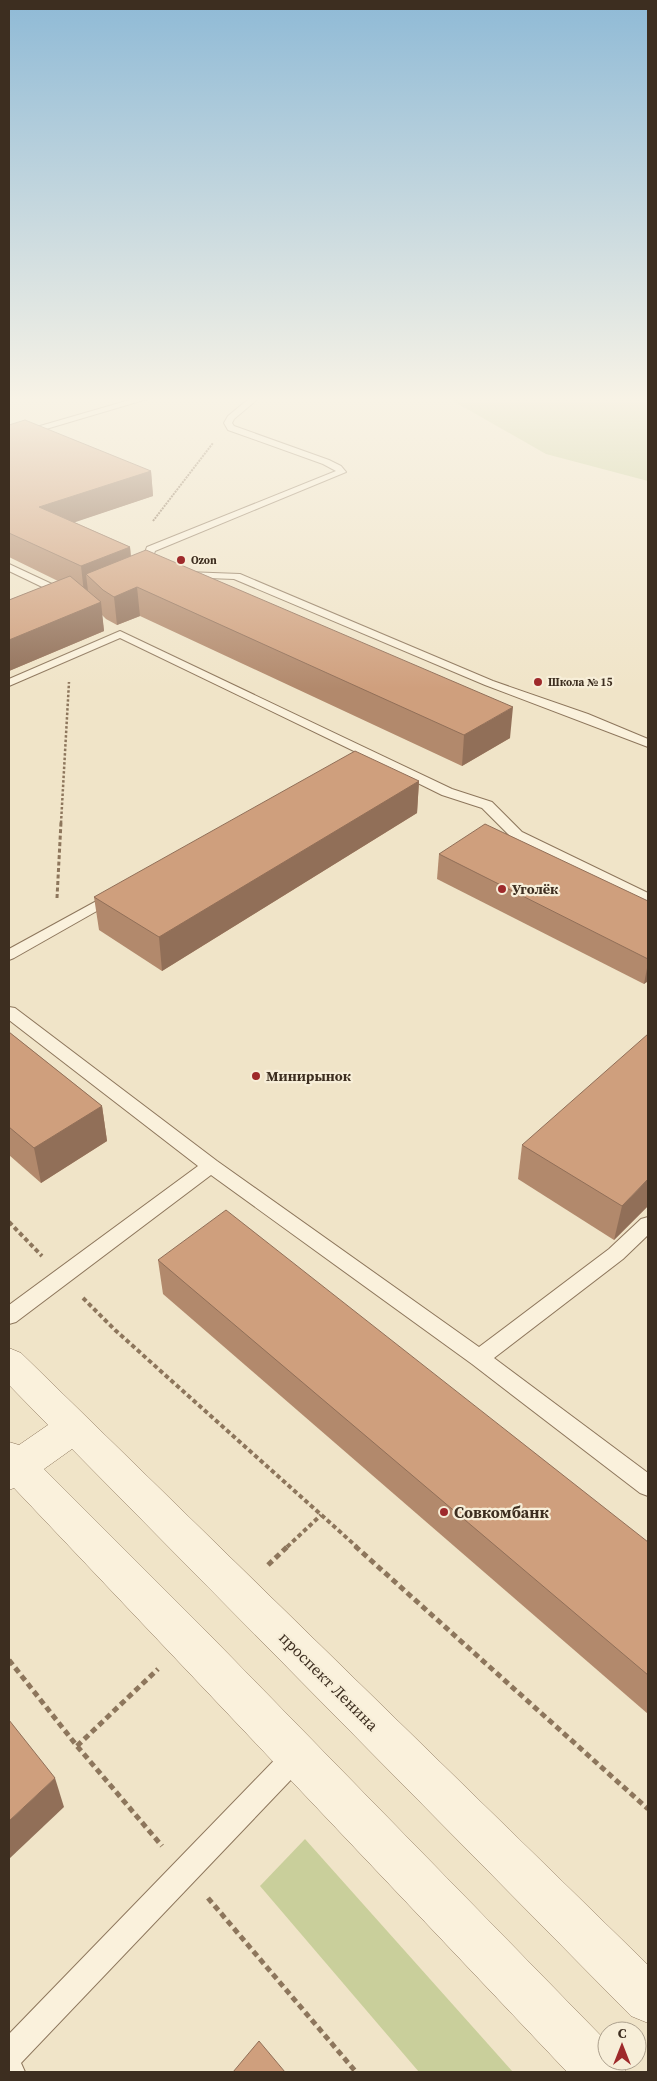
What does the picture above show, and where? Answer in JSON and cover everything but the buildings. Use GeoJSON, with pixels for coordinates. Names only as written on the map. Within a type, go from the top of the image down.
{"type":"FeatureCollection","features":[{"type":"Feature","properties":{"kind":"street","name":"проспект Ленина"},"geometry":{"type":"LineString","coordinates":[[9,1363],[648,1999]]}},
{"type":"Feature","properties":{"kind":"street"},"geometry":{"type":"LineString","coordinates":[[73,1428],[12,1466],[297,1755],[601,2072]]}},
{"type":"Feature","properties":{"kind":"lane"},"geometry":{"type":"LineString","coordinates":[[287,494],[150,549],[148,558],[161,571],[195,576],[236,576],[489,683],[584,717],[648,744]]}},
{"type":"Feature","properties":{"kind":"lane"},"geometry":{"type":"LineString","coordinates":[[9,567],[71,597]]}},
{"type":"Feature","properties":{"kind":"lane"},"geometry":{"type":"LineString","coordinates":[[107,626],[447,792],[487,805],[517,836],[648,898]]}},
{"type":"Feature","properties":{"kind":"lane"},"geometry":{"type":"LineString","coordinates":[[9,683],[120,634]]}},
{"type":"Feature","properties":{"kind":"lane"},"geometry":{"type":"LineString","coordinates":[[331,772],[365,752]]}},
{"type":"Feature","properties":{"kind":"lane"},"geometry":{"type":"LineString","coordinates":[[9,956],[124,890]]}},
{"type":"Feature","properties":{"kind":"lane"},"geometry":{"type":"LineString","coordinates":[[9,1012],[210,1166],[479,1358],[648,1486]]}},
{"type":"Feature","properties":{"kind":"lane"},"geometry":{"type":"LineString","coordinates":[[9,1316],[210,1166]]}},
{"type":"Feature","properties":{"kind":"lane"},"geometry":{"type":"LineString","coordinates":[[479,1358],[616,1254],[648,1224]]}},
{"type":"Feature","properties":{"kind":"lane"},"geometry":{"type":"LineString","coordinates":[[9,2054],[297,1755]]}},
{"type":"Feature","properties":{"kind":"path"},"geometry":{"type":"LineString","coordinates":[[150,549],[144,544],[141,536],[173,494]]}},
{"type":"Feature","properties":{"kind":"path"},"geometry":{"type":"LineString","coordinates":[[56,929],[71,656]]}},
{"type":"Feature","properties":{"kind":"path"},"geometry":{"type":"LineString","coordinates":[[9,1222],[115,1330],[648,1809]]}},
{"type":"Feature","properties":{"kind":"green space"},"geometry":{"type":"Polygon","coordinates":[[[305,1839],[513,2072],[419,2072],[260,1886],[305,1839]]]}},
{"type":"Feature","properties":{"kind":"place","name":"Ozon"},"geometry":{"type":"Point","coordinates":[181,560]}},
{"type":"Feature","properties":{"kind":"place","name":"Школа № 15"},"geometry":{"type":"Point","coordinates":[538,682]}},
{"type":"Feature","properties":{"kind":"place","name":"Уголёк"},"geometry":{"type":"Point","coordinates":[502,889]}},
{"type":"Feature","properties":{"kind":"place","name":"Минирынок"},"geometry":{"type":"Point","coordinates":[256,1076]}},
{"type":"Feature","properties":{"kind":"place","name":"Совкомбанк"},"geometry":{"type":"Point","coordinates":[444,1512]}}]}
